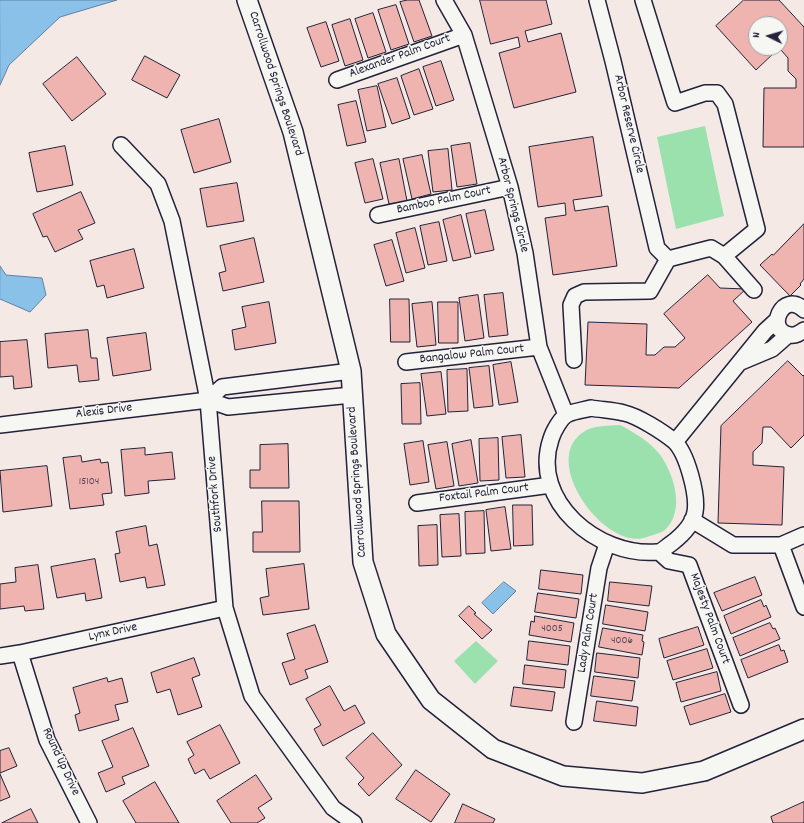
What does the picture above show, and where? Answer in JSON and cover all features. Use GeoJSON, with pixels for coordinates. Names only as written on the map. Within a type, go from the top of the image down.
{"type":"FeatureCollection","features":[{"type":"Feature","properties":{"kind":"street","name":"Carrollwood Springs Boulevard"},"geometry":{"type":"LineString","coordinates":[[247,0],[293,132],[350,371],[363,562],[386,634],[431,700],[493,749],[563,776],[642,783],[704,771],[804,729]]}},
{"type":"Feature","properties":{"kind":"street","name":"Arbor Springs Circle"},"geometry":{"type":"LineString","coordinates":[[444,0],[464,35],[510,188],[525,253],[539,348],[566,415]]}},
{"type":"Feature","properties":{"kind":"street","name":"Arbor Reserve Circle"},"geometry":{"type":"LineString","coordinates":[[597,0],[613,61],[657,248],[668,259]]}},
{"type":"Feature","properties":{"kind":"street"},"geometry":{"type":"LineString","coordinates":[[643,0],[675,103],[705,93],[717,93],[725,104],[757,230],[724,256]]}},
{"type":"Feature","properties":{"kind":"street","name":"Alexander Palm Court"},"geometry":{"type":"LineString","coordinates":[[337,80],[464,35]]}},
{"type":"Feature","properties":{"kind":"street","name":"Southfork Drive"},"geometry":{"type":"LineString","coordinates":[[121,145],[158,184],[172,221],[208,400],[225,608],[252,696],[333,808],[354,823]]}},
{"type":"Feature","properties":{"kind":"street","name":"Bamboo Palm Court"},"geometry":{"type":"LineString","coordinates":[[378,215],[510,188]]}},
{"type":"Feature","properties":{"kind":"street"},"geometry":{"type":"LineString","coordinates":[[574,360],[571,305],[575,296],[584,292],[650,291],[668,259],[711,248],[724,256],[754,290]]}},
{"type":"Feature","properties":{"kind":"street"},"geometry":{"type":"LineString","coordinates":[[675,442],[740,362],[777,320],[780,310],[789,305],[794,305],[804,309]]}},
{"type":"Feature","properties":{"kind":"street"},"geometry":{"type":"LineString","coordinates":[[777,320],[780,329],[788,335]]}},
{"type":"Feature","properties":{"kind":"street"},"geometry":{"type":"LineString","coordinates":[[740,362],[772,349],[788,335],[798,334],[804,330]]}},
{"type":"Feature","properties":{"kind":"street","name":"Bangalow Palm Court"},"geometry":{"type":"LineString","coordinates":[[406,362],[539,348]]}},
{"type":"Feature","properties":{"kind":"street"},"geometry":{"type":"LineString","coordinates":[[208,400],[222,387],[350,371]]}},
{"type":"Feature","properties":{"kind":"street","name":"Alexis Drive"},"geometry":{"type":"LineString","coordinates":[[0,425],[208,400],[228,407],[352,394]]}},
{"type":"Feature","properties":{"kind":"street"},"geometry":{"type":"LineString","coordinates":[[591,408],[626,413],[645,422],[675,442],[690,470],[695,501],[692,520],[678,539],[659,552],[647,553],[607,544],[578,526],[562,508],[551,485],[546,452],[553,432],[566,415],[591,408]]}},
{"type":"Feature","properties":{"kind":"street","name":"Foxtail Palm Court"},"geometry":{"type":"LineString","coordinates":[[417,503],[551,485]]}},
{"type":"Feature","properties":{"kind":"street"},"geometry":{"type":"LineString","coordinates":[[692,520],[733,545],[781,545],[804,535]]}},
{"type":"Feature","properties":{"kind":"street","name":"Lady Palm Court"},"geometry":{"type":"LineString","coordinates":[[574,722],[599,568],[607,544]]}},
{"type":"Feature","properties":{"kind":"street"},"geometry":{"type":"LineString","coordinates":[[781,545],[804,607]]}},
{"type":"Feature","properties":{"kind":"street","name":"Majesty Palm Court"},"geometry":{"type":"LineString","coordinates":[[659,552],[669,561],[689,566],[741,705]]}},
{"type":"Feature","properties":{"kind":"street","name":"Lynx Drive"},"geometry":{"type":"LineString","coordinates":[[0,656],[20,653],[225,608]]}},
{"type":"Feature","properties":{"kind":"street","name":"Round Up Drive"},"geometry":{"type":"LineString","coordinates":[[20,653],[47,740],[89,823]]}},
{"type":"Feature","properties":{"kind":"green space"},"geometry":{"type":"Polygon","coordinates":[[[705,126],[724,216],[676,229],[657,137],[705,126]]]}},
{"type":"Feature","properties":{"kind":"green space"},"geometry":{"type":"Polygon","coordinates":[[[620,425],[642,438],[657,451],[666,464],[676,492],[675,512],[672,521],[666,529],[660,533],[647,537],[631,538],[613,531],[597,518],[583,500],[573,481],[569,462],[572,444],[589,429],[602,426],[620,425]]]}},
{"type":"Feature","properties":{"kind":"green space"},"geometry":{"type":"Polygon","coordinates":[[[476,641],[498,661],[475,684],[454,661],[476,641]]]}},
{"type":"Feature","properties":{"kind":"water"},"geometry":{"type":"Polygon","coordinates":[[[0,0],[117,0],[60,17],[9,65],[0,85],[0,0]]]}},
{"type":"Feature","properties":{"kind":"water"},"geometry":{"type":"Polygon","coordinates":[[[0,266],[6,275],[42,278],[46,295],[30,312],[0,299],[0,266]]]}},
{"type":"Feature","properties":{"kind":"water"},"geometry":{"type":"Polygon","coordinates":[[[504,582],[516,591],[493,614],[482,603],[504,582]]]}},
{"type":"Feature","properties":{"kind":"building"},"geometry":{"type":"Polygon","coordinates":[[[419,0],[432,36],[414,42],[400,2],[419,0]]]}},
{"type":"Feature","properties":{"kind":"building"},"geometry":{"type":"Polygon","coordinates":[[[480,0],[546,0],[552,24],[525,31],[528,42],[561,33],[576,92],[514,108],[499,53],[520,47],[518,37],[491,44],[480,0]]]}},
{"type":"Feature","properties":{"kind":"building"},"geometry":{"type":"Polygon","coordinates":[[[744,0],[779,0],[804,27],[804,147],[763,147],[764,88],[796,88],[796,79],[788,71],[788,58],[786,56],[788,56],[788,16],[748,16],[748,56],[771,56],[756,70],[716,26],[744,0]]]}},
{"type":"Feature","properties":{"kind":"building"},"geometry":{"type":"Polygon","coordinates":[[[396,5],[409,44],[391,50],[378,10],[396,5]]]}},
{"type":"Feature","properties":{"kind":"building"},"geometry":{"type":"Polygon","coordinates":[[[373,13],[386,52],[368,58],[355,19],[373,13]]]}},
{"type":"Feature","properties":{"kind":"building"},"geometry":{"type":"Polygon","coordinates":[[[350,19],[363,60],[345,66],[332,25],[350,19]]]}},
{"type":"Feature","properties":{"kind":"building"},"geometry":{"type":"Polygon","coordinates":[[[326,22],[339,61],[321,67],[307,28],[326,22]]]}},
{"type":"Feature","properties":{"kind":"building"},"geometry":{"type":"Polygon","coordinates":[[[145,56],[180,75],[167,98],[132,80],[145,56]]]}},
{"type":"Feature","properties":{"kind":"building"},"geometry":{"type":"Polygon","coordinates":[[[77,57],[106,94],[72,121],[43,84],[77,57]]]}},
{"type":"Feature","properties":{"kind":"building"},"geometry":{"type":"Polygon","coordinates":[[[441,61],[454,100],[436,106],[423,67],[441,61]]]}},
{"type":"Feature","properties":{"kind":"building"},"geometry":{"type":"Polygon","coordinates":[[[419,69],[433,109],[414,115],[401,76],[419,69]]]}},
{"type":"Feature","properties":{"kind":"building"},"geometry":{"type":"Polygon","coordinates":[[[397,78],[410,118],[392,124],[378,84],[397,78]]]}},
{"type":"Feature","properties":{"kind":"building"},"geometry":{"type":"Polygon","coordinates":[[[377,86],[386,127],[367,131],[358,90],[377,86]]]}},
{"type":"Feature","properties":{"kind":"building"},"geometry":{"type":"Polygon","coordinates":[[[356,101],[366,142],[347,146],[338,105],[356,101]]]}},
{"type":"Feature","properties":{"kind":"building"},"geometry":{"type":"Polygon","coordinates":[[[219,119],[231,162],[194,173],[181,130],[219,119]]]}},
{"type":"Feature","properties":{"kind":"building"},"geometry":{"type":"Polygon","coordinates":[[[593,137],[602,196],[573,200],[575,211],[608,206],[617,266],[553,275],[545,218],[566,215],[565,203],[538,207],[529,147],[593,137]]]}},
{"type":"Feature","properties":{"kind":"building"},"geometry":{"type":"Polygon","coordinates":[[[470,143],[477,184],[457,187],[451,146],[470,143]]]}},
{"type":"Feature","properties":{"kind":"building"},"geometry":{"type":"Polygon","coordinates":[[[65,146],[73,185],[37,192],[29,153],[65,146]]]}},
{"type":"Feature","properties":{"kind":"building"},"geometry":{"type":"Polygon","coordinates":[[[448,149],[452,190],[433,192],[428,151],[448,149]]]}},
{"type":"Feature","properties":{"kind":"building"},"geometry":{"type":"Polygon","coordinates":[[[422,155],[431,194],[412,199],[403,159],[422,155]]]}},
{"type":"Feature","properties":{"kind":"building"},"geometry":{"type":"Polygon","coordinates":[[[373,159],[383,199],[365,203],[355,163],[373,159]]]}},
{"type":"Feature","properties":{"kind":"building"},"geometry":{"type":"Polygon","coordinates":[[[399,159],[407,201],[389,204],[380,163],[399,159]]]}},
{"type":"Feature","properties":{"kind":"building"},"geometry":{"type":"Polygon","coordinates":[[[237,183],[244,221],[207,227],[200,189],[237,183]]]}},
{"type":"Feature","properties":{"kind":"building"},"geometry":{"type":"Polygon","coordinates":[[[81,192],[95,223],[78,230],[83,239],[55,252],[47,236],[43,237],[33,214],[81,192]]]}},
{"type":"Feature","properties":{"kind":"building"},"geometry":{"type":"Polygon","coordinates":[[[485,210],[494,250],[475,254],[466,214],[485,210]]]}},
{"type":"Feature","properties":{"kind":"building"},"geometry":{"type":"Polygon","coordinates":[[[461,215],[471,257],[453,261],[443,220],[461,215]]]}},
{"type":"Feature","properties":{"kind":"building"},"geometry":{"type":"Polygon","coordinates":[[[439,222],[447,261],[428,265],[420,226],[439,222]]]}},
{"type":"Feature","properties":{"kind":"building"},"geometry":{"type":"Polygon","coordinates":[[[804,224],[804,279],[800,284],[801,285],[790,296],[760,265],[772,254],[773,255],[804,224]]]}},
{"type":"Feature","properties":{"kind":"building"},"geometry":{"type":"Polygon","coordinates":[[[415,228],[425,268],[406,273],[396,233],[415,228]]]}},
{"type":"Feature","properties":{"kind":"building"},"geometry":{"type":"Polygon","coordinates":[[[254,238],[264,282],[223,291],[219,273],[226,271],[220,246],[254,238]]]}},
{"type":"Feature","properties":{"kind":"building"},"geometry":{"type":"Polygon","coordinates":[[[392,240],[404,281],[386,286],[374,245],[392,240]]]}},
{"type":"Feature","properties":{"kind":"building"},"geometry":{"type":"Polygon","coordinates":[[[134,249],[144,288],[107,298],[104,285],[97,287],[90,261],[134,249]]]}},
{"type":"Feature","properties":{"kind":"building"},"geometry":{"type":"Polygon","coordinates":[[[708,275],[720,288],[746,289],[733,301],[752,322],[679,388],[585,385],[588,322],[647,324],[646,355],[655,355],[664,347],[675,347],[685,338],[664,314],[708,275]]]}},
{"type":"Feature","properties":{"kind":"building"},"geometry":{"type":"Polygon","coordinates":[[[503,293],[508,335],[489,337],[484,295],[503,293]]]}},
{"type":"Feature","properties":{"kind":"building"},"geometry":{"type":"Polygon","coordinates":[[[478,295],[484,338],[465,341],[459,298],[478,295]]]}},
{"type":"Feature","properties":{"kind":"building"},"geometry":{"type":"Polygon","coordinates":[[[390,299],[409,299],[410,342],[391,342],[390,299]]]}},
{"type":"Feature","properties":{"kind":"building"},"geometry":{"type":"Polygon","coordinates":[[[269,302],[276,343],[235,350],[232,330],[246,327],[242,307],[269,302]]]}},
{"type":"Feature","properties":{"kind":"building"},"geometry":{"type":"Polygon","coordinates":[[[432,302],[436,345],[417,347],[412,304],[432,302]]]}},
{"type":"Feature","properties":{"kind":"building"},"geometry":{"type":"Polygon","coordinates":[[[438,302],[458,302],[458,343],[439,343],[438,302]]]}},
{"type":"Feature","properties":{"kind":"building"},"geometry":{"type":"Polygon","coordinates":[[[88,330],[91,358],[97,358],[99,380],[79,382],[77,365],[48,368],[45,334],[88,330]]]}},
{"type":"Feature","properties":{"kind":"building"},"geometry":{"type":"Polygon","coordinates":[[[146,333],[151,370],[113,376],[107,338],[146,333]]]}},
{"type":"Feature","properties":{"kind":"building"},"geometry":{"type":"Polygon","coordinates":[[[27,340],[32,387],[14,389],[13,376],[0,377],[0,342],[27,340]]]}},
{"type":"Feature","properties":{"kind":"building"},"geometry":{"type":"Polygon","coordinates":[[[788,361],[803,376],[804,375],[804,435],[791,448],[771,427],[763,427],[762,443],[753,452],[753,465],[784,467],[782,525],[718,523],[721,426],[788,361]]]}},
{"type":"Feature","properties":{"kind":"building"},"geometry":{"type":"Polygon","coordinates":[[[511,362],[518,402],[499,405],[493,365],[511,362]]]}},
{"type":"Feature","properties":{"kind":"building"},"geometry":{"type":"Polygon","coordinates":[[[489,366],[493,406],[474,408],[469,368],[489,366]]]}},
{"type":"Feature","properties":{"kind":"building"},"geometry":{"type":"Polygon","coordinates":[[[467,369],[468,411],[448,412],[447,370],[467,369]]]}},
{"type":"Feature","properties":{"kind":"building"},"geometry":{"type":"Polygon","coordinates":[[[441,372],[446,414],[427,416],[421,374],[441,372]]]}},
{"type":"Feature","properties":{"kind":"building"},"geometry":{"type":"Polygon","coordinates":[[[420,383],[421,424],[402,424],[401,384],[420,383]]]}},
{"type":"Feature","properties":{"kind":"building"},"geometry":{"type":"Polygon","coordinates":[[[521,435],[525,477],[506,478],[502,437],[521,435]]]}},
{"type":"Feature","properties":{"kind":"building"},"geometry":{"type":"Polygon","coordinates":[[[498,438],[499,480],[480,481],[479,439],[498,438]]]}},
{"type":"Feature","properties":{"kind":"building"},"geometry":{"type":"Polygon","coordinates":[[[471,440],[478,483],[459,486],[452,444],[471,440]]]}},
{"type":"Feature","properties":{"kind":"building"},"geometry":{"type":"Polygon","coordinates":[[[423,441],[429,482],[410,485],[404,444],[423,441]]]}},
{"type":"Feature","properties":{"kind":"building"},"geometry":{"type":"Polygon","coordinates":[[[447,442],[454,486],[436,489],[428,445],[447,442]]]}},
{"type":"Feature","properties":{"kind":"building"},"geometry":{"type":"Polygon","coordinates":[[[288,444],[289,488],[250,488],[250,470],[260,470],[260,445],[288,444]]]}},
{"type":"Feature","properties":{"kind":"building"},"geometry":{"type":"Polygon","coordinates":[[[145,448],[145,455],[172,452],[175,479],[148,481],[149,493],[125,496],[121,450],[145,448]]]}},
{"type":"Feature","properties":{"kind":"building"},"geometry":{"type":"Polygon","coordinates":[[[81,456],[82,462],[100,459],[101,463],[108,462],[112,493],[102,494],[104,505],[70,509],[63,458],[81,456]]]}},
{"type":"Feature","properties":{"kind":"building"},"geometry":{"type":"Polygon","coordinates":[[[47,466],[52,506],[3,512],[0,471],[47,466]]]}},
{"type":"Feature","properties":{"kind":"building"},"geometry":{"type":"Polygon","coordinates":[[[262,501],[299,501],[300,552],[253,552],[253,532],[262,532],[262,501]]]}},
{"type":"Feature","properties":{"kind":"building"},"geometry":{"type":"Polygon","coordinates":[[[513,505],[532,505],[533,545],[514,546],[513,505]]]}},
{"type":"Feature","properties":{"kind":"building"},"geometry":{"type":"Polygon","coordinates":[[[505,507],[511,549],[491,551],[486,510],[505,507]]]}},
{"type":"Feature","properties":{"kind":"building"},"geometry":{"type":"Polygon","coordinates":[[[484,511],[485,553],[466,554],[465,512],[484,511]]]}},
{"type":"Feature","properties":{"kind":"building"},"geometry":{"type":"Polygon","coordinates":[[[459,514],[461,556],[442,557],[440,515],[459,514]]]}},
{"type":"Feature","properties":{"kind":"building"},"geometry":{"type":"Polygon","coordinates":[[[437,525],[438,565],[419,566],[418,526],[437,525]]]}},
{"type":"Feature","properties":{"kind":"building"},"geometry":{"type":"Polygon","coordinates":[[[146,526],[149,546],[157,544],[165,585],[147,588],[145,577],[120,582],[115,554],[120,553],[116,532],[146,526]]]}},
{"type":"Feature","properties":{"kind":"building"},"geometry":{"type":"Polygon","coordinates":[[[95,559],[102,598],[86,601],[85,593],[57,598],[51,567],[95,559]]]}},
{"type":"Feature","properties":{"kind":"building"},"geometry":{"type":"Polygon","coordinates":[[[304,564],[309,609],[263,615],[260,598],[269,596],[266,569],[304,564]]]}},
{"type":"Feature","properties":{"kind":"building"},"geometry":{"type":"Polygon","coordinates":[[[38,565],[44,609],[25,611],[24,606],[0,609],[0,584],[16,582],[15,568],[38,565]]]}},
{"type":"Feature","properties":{"kind":"building"},"geometry":{"type":"Polygon","coordinates":[[[541,570],[583,575],[581,594],[539,589],[541,570]]]}},
{"type":"Feature","properties":{"kind":"building"},"geometry":{"type":"Polygon","coordinates":[[[755,577],[762,595],[722,611],[714,593],[755,577]]]}},
{"type":"Feature","properties":{"kind":"building"},"geometry":{"type":"Polygon","coordinates":[[[610,582],[652,586],[649,606],[608,601],[610,582]]]}},
{"type":"Feature","properties":{"kind":"building"},"geometry":{"type":"Polygon","coordinates":[[[538,593],[579,599],[576,618],[535,612],[538,593]]]}},
{"type":"Feature","properties":{"kind":"building"},"geometry":{"type":"Polygon","coordinates":[[[761,600],[764,607],[766,605],[771,617],[731,634],[724,616],[761,600]]]}},
{"type":"Feature","properties":{"kind":"building"},"geometry":{"type":"Polygon","coordinates":[[[606,605],[648,612],[645,631],[603,624],[606,605]]]}},
{"type":"Feature","properties":{"kind":"building"},"geometry":{"type":"Polygon","coordinates":[[[469,606],[476,613],[474,614],[492,630],[482,639],[459,616],[469,606]]]}},
{"type":"Feature","properties":{"kind":"building"},"geometry":{"type":"Polygon","coordinates":[[[535,616],[574,623],[571,642],[529,635],[531,621],[534,622],[535,616]]]}},
{"type":"Feature","properties":{"kind":"building"},"geometry":{"type":"Polygon","coordinates":[[[770,623],[773,629],[775,628],[780,639],[740,656],[733,638],[770,623]]]}},
{"type":"Feature","properties":{"kind":"building"},"geometry":{"type":"Polygon","coordinates":[[[315,625],[328,662],[305,670],[308,678],[290,685],[282,663],[295,659],[287,634],[315,625]]]}},
{"type":"Feature","properties":{"kind":"building"},"geometry":{"type":"Polygon","coordinates":[[[698,627],[704,645],[664,658],[659,639],[698,627]]]}},
{"type":"Feature","properties":{"kind":"building"},"geometry":{"type":"Polygon","coordinates":[[[603,628],[643,635],[642,641],[644,642],[642,655],[599,647],[603,628]]]}},
{"type":"Feature","properties":{"kind":"building"},"geometry":{"type":"Polygon","coordinates":[[[529,641],[570,646],[568,665],[527,660],[529,641]]]}},
{"type":"Feature","properties":{"kind":"building"},"geometry":{"type":"Polygon","coordinates":[[[779,645],[781,651],[784,650],[788,662],[748,678],[741,660],[779,645]]]}},
{"type":"Feature","properties":{"kind":"building"},"geometry":{"type":"Polygon","coordinates":[[[707,649],[713,668],[673,680],[667,661],[707,649]]]}},
{"type":"Feature","properties":{"kind":"building"},"geometry":{"type":"Polygon","coordinates":[[[597,653],[640,658],[638,678],[595,672],[597,653]]]}},
{"type":"Feature","properties":{"kind":"building"},"geometry":{"type":"Polygon","coordinates":[[[194,658],[200,675],[192,678],[202,707],[178,715],[170,689],[157,693],[151,673],[194,658]]]}},
{"type":"Feature","properties":{"kind":"building"},"geometry":{"type":"Polygon","coordinates":[[[525,665],[566,670],[564,688],[523,684],[525,665]]]}},
{"type":"Feature","properties":{"kind":"building"},"geometry":{"type":"Polygon","coordinates":[[[717,672],[721,691],[681,702],[676,683],[717,672]]]}},
{"type":"Feature","properties":{"kind":"building"},"geometry":{"type":"Polygon","coordinates":[[[594,676],[635,681],[632,701],[591,696],[594,676]]]}},
{"type":"Feature","properties":{"kind":"building"},"geometry":{"type":"Polygon","coordinates":[[[107,678],[108,682],[122,678],[128,702],[115,705],[119,720],[79,731],[75,715],[80,713],[73,688],[107,678]]]}},
{"type":"Feature","properties":{"kind":"building"},"geometry":{"type":"Polygon","coordinates":[[[330,686],[344,711],[355,705],[365,723],[323,746],[314,729],[321,725],[306,699],[330,686]]]}},
{"type":"Feature","properties":{"kind":"building"},"geometry":{"type":"Polygon","coordinates":[[[514,687],[555,692],[552,711],[511,706],[514,687]]]}},
{"type":"Feature","properties":{"kind":"building"},"geometry":{"type":"Polygon","coordinates":[[[725,694],[731,712],[690,725],[684,707],[725,694]]]}},
{"type":"Feature","properties":{"kind":"building"},"geometry":{"type":"Polygon","coordinates":[[[597,701],[638,707],[636,726],[594,721],[597,701]]]}},
{"type":"Feature","properties":{"kind":"building"},"geometry":{"type":"Polygon","coordinates":[[[220,725],[240,763],[210,779],[204,769],[195,774],[188,759],[194,755],[187,742],[220,725]]]}},
{"type":"Feature","properties":{"kind":"building"},"geometry":{"type":"Polygon","coordinates":[[[133,728],[149,766],[122,777],[125,784],[106,792],[98,773],[113,767],[102,741],[133,728]]]}},
{"type":"Feature","properties":{"kind":"building"},"geometry":{"type":"Polygon","coordinates":[[[373,733],[402,765],[369,796],[358,784],[364,778],[346,758],[373,733]]]}},
{"type":"Feature","properties":{"kind":"building"},"geometry":{"type":"Polygon","coordinates":[[[9,748],[17,766],[0,773],[0,751],[9,748]]]}},
{"type":"Feature","properties":{"kind":"building"},"geometry":{"type":"Polygon","coordinates":[[[416,770],[450,794],[431,822],[396,799],[416,770]]]}},
{"type":"Feature","properties":{"kind":"building"},"geometry":{"type":"Polygon","coordinates":[[[0,774],[10,797],[0,801],[0,774]]]}},
{"type":"Feature","properties":{"kind":"building"},"geometry":{"type":"Polygon","coordinates":[[[256,775],[272,799],[258,808],[265,818],[257,823],[231,823],[217,801],[256,775]]]}},
{"type":"Feature","properties":{"kind":"building"},"geometry":{"type":"Polygon","coordinates":[[[155,782],[179,823],[136,823],[123,801],[155,782]]]}},
{"type":"Feature","properties":{"kind":"building"},"geometry":{"type":"Polygon","coordinates":[[[804,802],[804,823],[773,823],[771,817],[804,802]]]}},
{"type":"Feature","properties":{"kind":"building"},"geometry":{"type":"Polygon","coordinates":[[[463,804],[495,819],[493,823],[455,823],[463,804]]]}},
{"type":"Feature","properties":{"kind":"building"},"geometry":{"type":"Polygon","coordinates":[[[31,809],[38,823],[2,823],[31,809]]]}}]}
